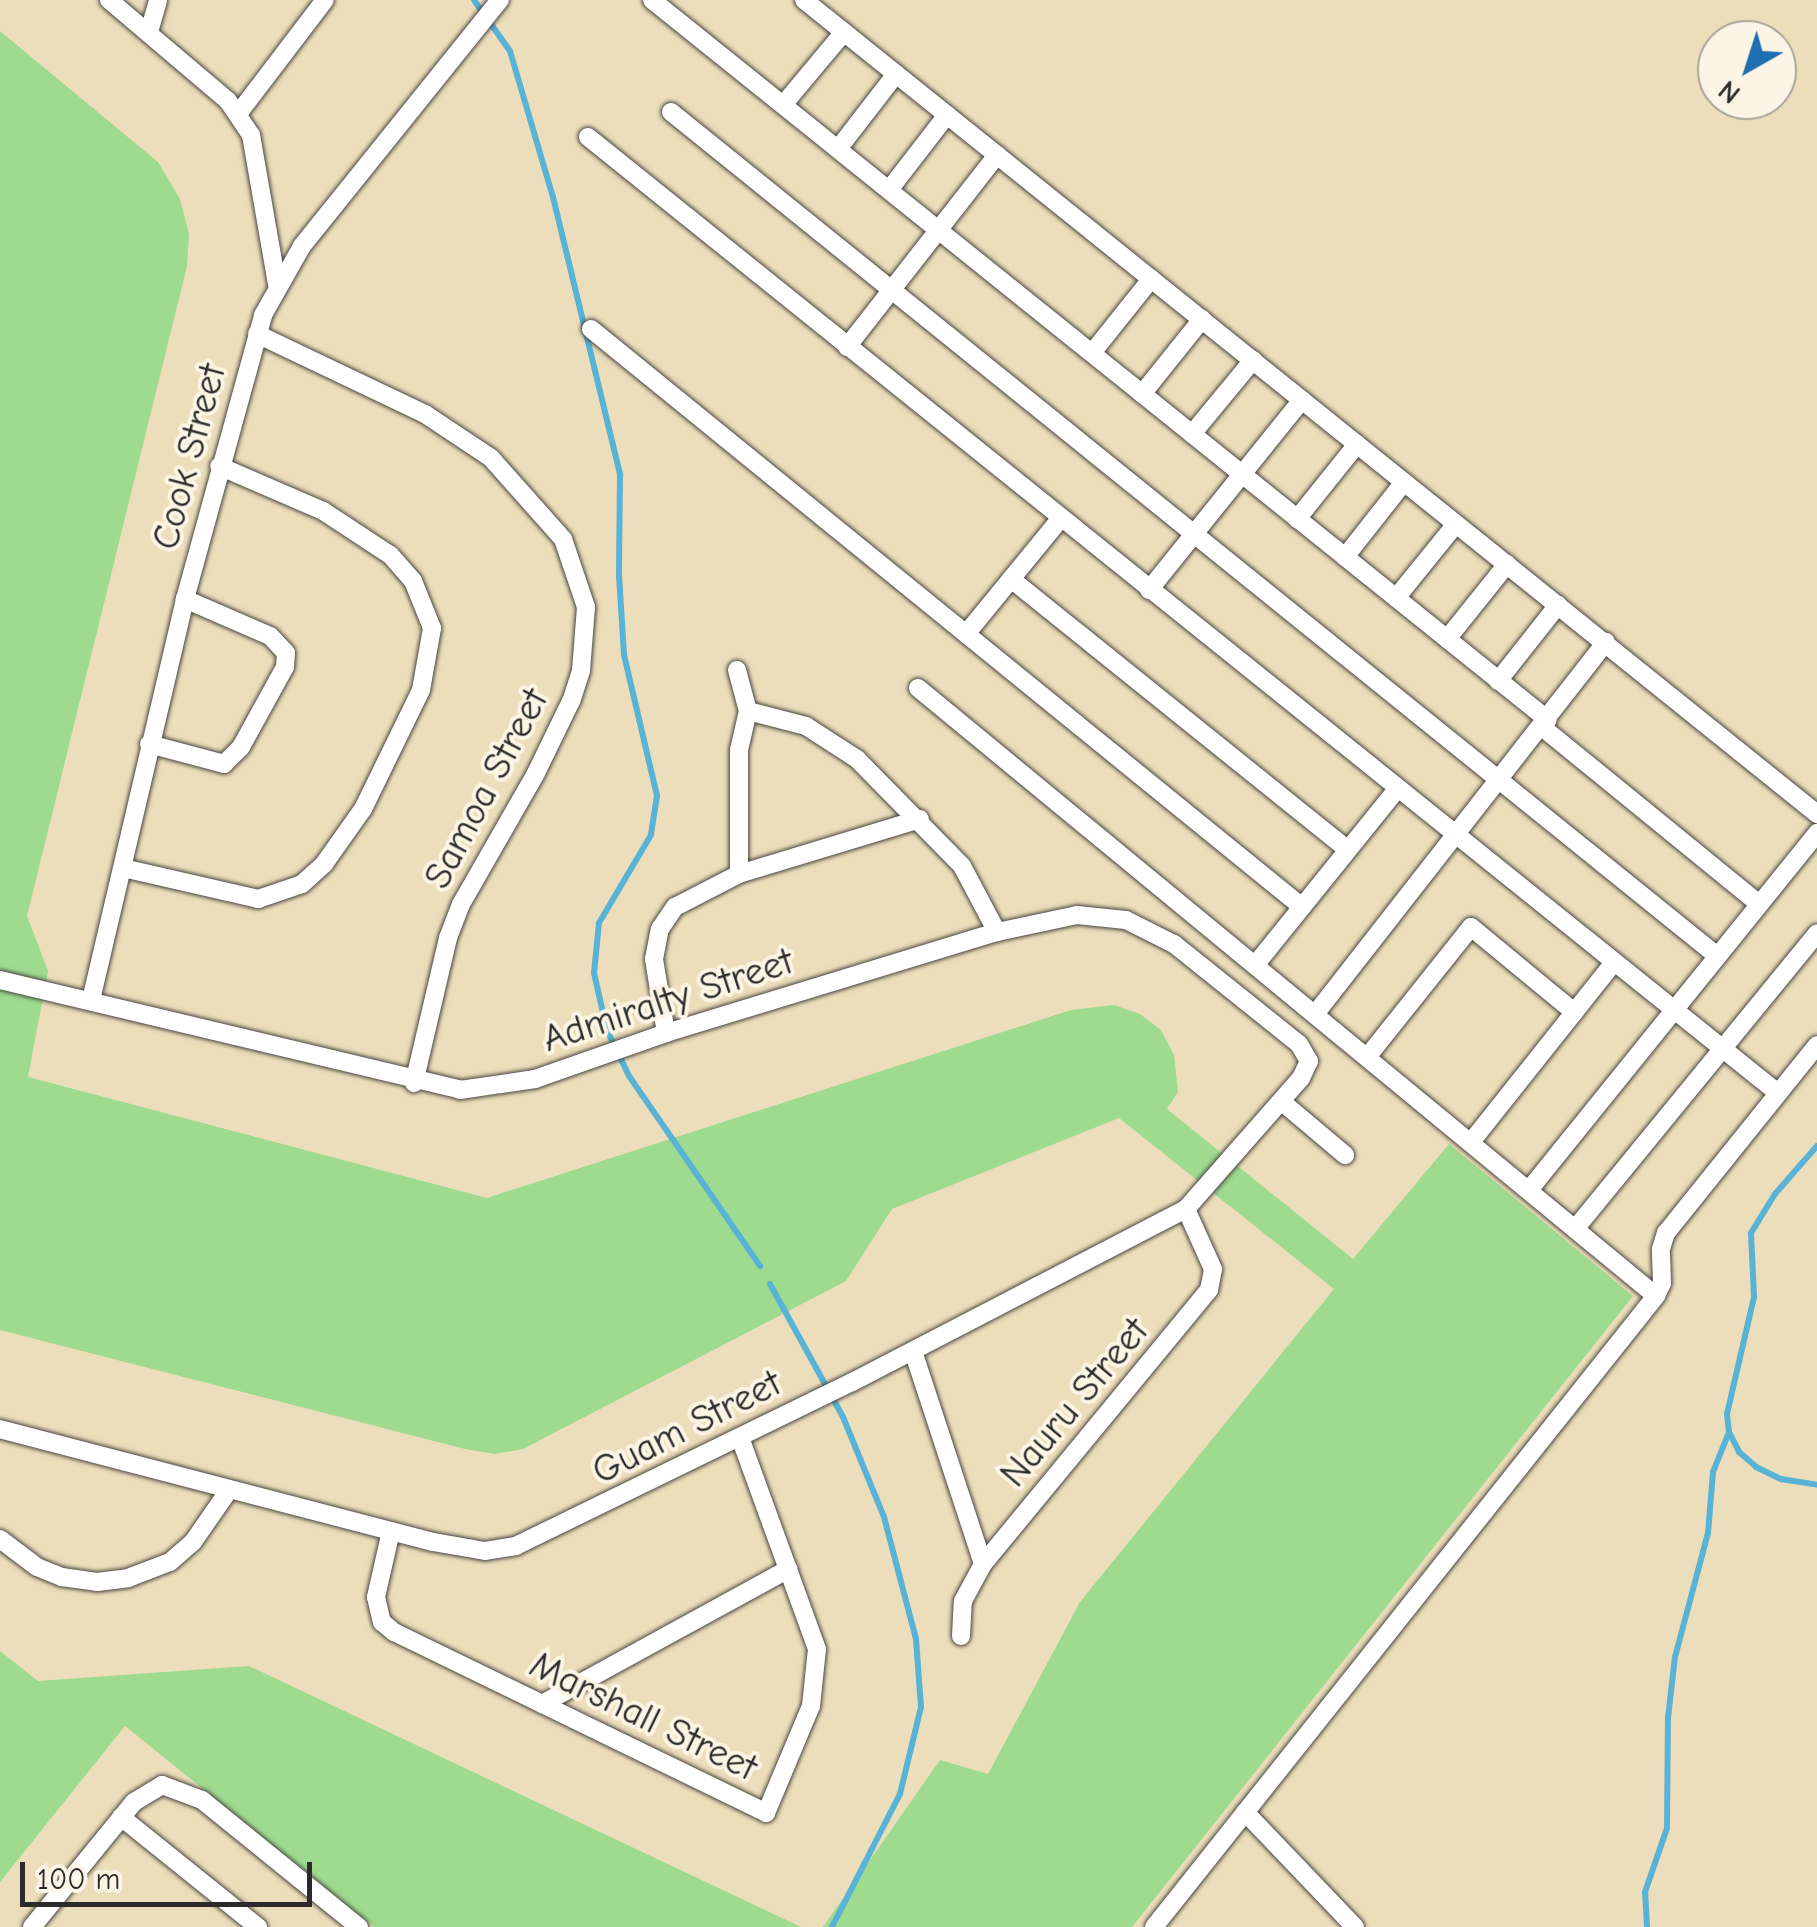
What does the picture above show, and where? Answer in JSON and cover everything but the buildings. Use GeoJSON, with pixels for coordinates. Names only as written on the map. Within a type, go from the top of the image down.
{"type":"FeatureCollection","features":[{"type":"Feature","properties":{"kind":"street"},"geometry":{"type":"LineString","coordinates":[[109,0],[238,114],[256,152],[278,284]]}},
{"type":"Feature","properties":{"kind":"street"},"geometry":{"type":"LineString","coordinates":[[148,32],[158,0]]}},
{"type":"Feature","properties":{"kind":"street"},"geometry":{"type":"LineString","coordinates":[[238,114],[325,0]]}},
{"type":"Feature","properties":{"kind":"street"},"geometry":{"type":"LineString","coordinates":[[652,0],[1498,680],[1758,903]]}},
{"type":"Feature","properties":{"kind":"street"},"geometry":{"type":"LineString","coordinates":[[804,0],[1817,814]]}},
{"type":"Feature","properties":{"kind":"street","name":"Cook Street"},"geometry":{"type":"LineString","coordinates":[[90,1000],[185,599],[257,334],[278,284],[302,246],[497,4]]}},
{"type":"Feature","properties":{"kind":"street"},"geometry":{"type":"LineString","coordinates":[[783,105],[844,32]]}},
{"type":"Feature","properties":{"kind":"street"},"geometry":{"type":"LineString","coordinates":[[838,149],[896,74]]}},
{"type":"Feature","properties":{"kind":"street"},"geometry":{"type":"LineString","coordinates":[[671,112],[1716,955]]}},
{"type":"Feature","properties":{"kind":"street"},"geometry":{"type":"LineString","coordinates":[[889,190],[947,115]]}},
{"type":"Feature","properties":{"kind":"street"},"geometry":{"type":"LineString","coordinates":[[588,137],[1778,1093]]}},
{"type":"Feature","properties":{"kind":"street"},"geometry":{"type":"LineString","coordinates":[[847,346],[997,155]]}},
{"type":"Feature","properties":{"kind":"street"},"geometry":{"type":"LineString","coordinates":[[1092,353],[1151,278]]}},
{"type":"Feature","properties":{"kind":"street"},"geometry":{"type":"LineString","coordinates":[[1142,394],[1202,319]]}},
{"type":"Feature","properties":{"kind":"street"},"geometry":{"type":"LineString","coordinates":[[591,329],[1302,907]]}},
{"type":"Feature","properties":{"kind":"street","name":"Samoa Street"},"geometry":{"type":"LineString","coordinates":[[257,334],[424,414],[491,458],[562,539],[586,607],[581,672],[572,701],[535,775],[461,904],[448,938],[414,1083]]}},
{"type":"Feature","properties":{"kind":"street"},"geometry":{"type":"LineString","coordinates":[[1192,434],[1253,360]]}},
{"type":"Feature","properties":{"kind":"street"},"geometry":{"type":"LineString","coordinates":[[1149,590],[1302,400]]}},
{"type":"Feature","properties":{"kind":"street"},"geometry":{"type":"LineString","coordinates":[[1297,518],[1357,444]]}},
{"type":"Feature","properties":{"kind":"street"},"geometry":{"type":"LineString","coordinates":[[123,868],[258,899],[302,884],[332,854],[363,809],[422,690],[432,628],[412,581],[390,555],[323,511],[219,466]]}},
{"type":"Feature","properties":{"kind":"street"},"geometry":{"type":"LineString","coordinates":[[1345,557],[1404,482]]}},
{"type":"Feature","properties":{"kind":"street"},"geometry":{"type":"LineString","coordinates":[[966,634],[1060,519]]}},
{"type":"Feature","properties":{"kind":"street"},"geometry":{"type":"LineString","coordinates":[[1396,598],[1456,524]]}},
{"type":"Feature","properties":{"kind":"street"},"geometry":{"type":"LineString","coordinates":[[1447,639],[1507,564]]}},
{"type":"Feature","properties":{"kind":"street"},"geometry":{"type":"LineString","coordinates":[[1011,579],[1348,850]]}},
{"type":"Feature","properties":{"kind":"street"},"geometry":{"type":"LineString","coordinates":[[150,744],[224,764],[241,747],[285,667],[286,653],[279,642],[185,599]]}},
{"type":"Feature","properties":{"kind":"street"},"geometry":{"type":"LineString","coordinates":[[1498,680],[1558,606]]}},
{"type":"Feature","properties":{"kind":"street"},"geometry":{"type":"LineString","coordinates":[[1316,1012],[1606,642]]}},
{"type":"Feature","properties":{"kind":"street"},"geometry":{"type":"LineString","coordinates":[[737,670],[748,711],[739,750],[739,874]]}},
{"type":"Feature","properties":{"kind":"street"},"geometry":{"type":"LineString","coordinates":[[918,688],[1316,1012],[1656,1296]]}},
{"type":"Feature","properties":{"kind":"street"},"geometry":{"type":"LineString","coordinates":[[748,711],[786,719],[822,735],[857,760],[920,819],[962,866],[997,932]]}},
{"type":"Feature","properties":{"kind":"street"},"geometry":{"type":"LineString","coordinates":[[1256,964],[1397,789]]}},
{"type":"Feature","properties":{"kind":"street"},"geometry":{"type":"LineString","coordinates":[[666,1033],[654,959],[660,929],[675,907],[739,874],[920,819]]}},
{"type":"Feature","properties":{"kind":"street"},"geometry":{"type":"LineString","coordinates":[[1529,1190],[1817,833]]}},
{"type":"Feature","properties":{"kind":"street","name":"Admiralty Street"},"geometry":{"type":"LineString","coordinates":[[0,980],[414,1083],[460,1090],[496,1087],[997,932],[1076,915],[1126,920],[1174,944],[1299,1044],[1309,1061]]}},
{"type":"Feature","properties":{"kind":"street"},"geometry":{"type":"LineString","coordinates":[[1368,1056],[1471,927],[1574,1012]]}},
{"type":"Feature","properties":{"kind":"street"},"geometry":{"type":"LineString","coordinates":[[1575,1229],[1817,933]]}},
{"type":"Feature","properties":{"kind":"street"},"geometry":{"type":"LineString","coordinates":[[1471,1142],[1614,962]]}},
{"type":"Feature","properties":{"kind":"street"},"geometry":{"type":"LineString","coordinates":[[1154,1927],[1656,1296],[1662,1283],[1660,1249],[1666,1232],[1817,1045]]}},
{"type":"Feature","properties":{"kind":"street","name":"Guam Street"},"geometry":{"type":"LineString","coordinates":[[0,1429],[390,1531],[484,1551],[516,1546],[852,1382],[1186,1209],[1281,1101],[1309,1061]]}},
{"type":"Feature","properties":{"kind":"street"},"geometry":{"type":"LineString","coordinates":[[1281,1101],[1344,1155]]}},
{"type":"Feature","properties":{"kind":"street","name":"Nauru Street"},"geometry":{"type":"LineString","coordinates":[[961,1636],[963,1601],[983,1564],[1208,1290],[1213,1269],[1186,1209]]}},
{"type":"Feature","properties":{"kind":"street"},"geometry":{"type":"LineString","coordinates":[[913,1351],[983,1564]]}},
{"type":"Feature","properties":{"kind":"street","name":"Marshall Street"},"geometry":{"type":"LineString","coordinates":[[390,1531],[376,1597],[382,1622],[766,1813],[804,1724],[818,1678],[817,1649],[740,1438]]}},
{"type":"Feature","properties":{"kind":"street"},"geometry":{"type":"LineString","coordinates":[[0,1540],[37,1567],[62,1577],[97,1582],[128,1578],[170,1562],[193,1542],[230,1490]]}},
{"type":"Feature","properties":{"kind":"street"},"geometry":{"type":"LineString","coordinates":[[542,1704],[789,1568]]}},
{"type":"Feature","properties":{"kind":"street"},"geometry":{"type":"LineString","coordinates":[[32,1927],[120,1817],[153,1788],[190,1792],[359,1927]]}},
{"type":"Feature","properties":{"kind":"street"},"geometry":{"type":"LineString","coordinates":[[1245,1812],[1355,1927]]}},
{"type":"Feature","properties":{"kind":"street"},"geometry":{"type":"LineString","coordinates":[[120,1817],[258,1927]]}},
{"type":"Feature","properties":{"kind":"green space"},"geometry":{"type":"Polygon","coordinates":[[[0,31],[158,162],[180,199],[189,234],[187,266],[27,916],[48,971],[28,1077],[487,1198],[1071,1010],[1114,1005],[1140,1014],[1161,1030],[1174,1055],[1178,1092],[1167,1109],[1353,1259],[1449,1144],[1633,1296],[1132,1927],[823,1927],[940,1760],[988,1774],[1080,1602],[1334,1289],[1119,1118],[892,1209],[846,1281],[523,1449],[495,1454],[465,1449],[0,1330],[0,31]]]}},
{"type":"Feature","properties":{"kind":"green space"},"geometry":{"type":"Polygon","coordinates":[[[0,1651],[38,1681],[249,1666],[801,1927],[374,1927],[125,1726],[0,1882],[0,1651]]]}},
{"type":"Feature","properties":{"kind":"waterway"},"geometry":{"type":"LineString","coordinates":[[474,0],[510,51],[553,197],[620,475],[619,575],[624,655],[657,796],[651,835],[599,923],[594,973],[607,1030],[629,1076],[760,1266]]}},
{"type":"Feature","properties":{"kind":"waterway"},"geometry":{"type":"LineString","coordinates":[[1817,1146],[1775,1194],[1751,1233],[1754,1297],[1727,1414],[1729,1432],[1739,1452],[1756,1467],[1781,1479],[1817,1485]]}},
{"type":"Feature","properties":{"kind":"waterway"},"geometry":{"type":"LineString","coordinates":[[770,1284],[843,1417],[884,1517],[916,1639],[921,1707],[900,1794],[832,1927]]}},
{"type":"Feature","properties":{"kind":"waterway"},"geometry":{"type":"LineString","coordinates":[[1647,1927],[1645,1892],[1667,1828],[1668,1718],[1675,1657],[1708,1533],[1713,1472],[1729,1432]]}}]}
